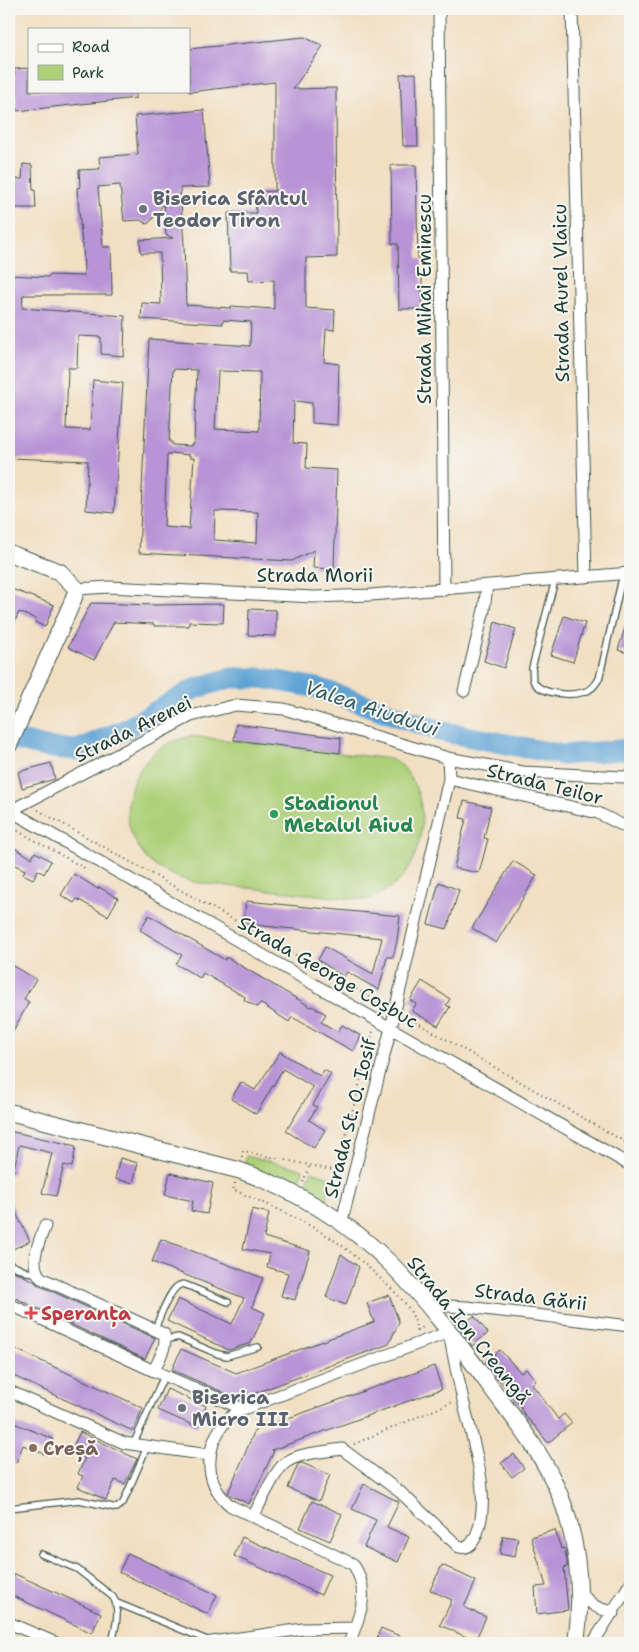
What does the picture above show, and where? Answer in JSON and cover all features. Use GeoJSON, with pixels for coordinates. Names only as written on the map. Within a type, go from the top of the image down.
{"type":"FeatureCollection","features":[{"type":"Feature","properties":{"kind":"main road"},"geometry":{"type":"LineString","coordinates":[[9,553],[60,572],[77,589],[72,605],[9,745]]}},
{"type":"Feature","properties":{"kind":"main road","name":"Strada Ion Creangă"},"geometry":{"type":"LineString","coordinates":[[9,1112],[257,1176],[297,1196],[341,1224],[391,1264],[428,1305],[522,1429],[554,1480],[569,1526],[574,1551],[579,1611],[576,1643]]}},
{"type":"Feature","properties":{"kind":"street","name":"Strada Mihai Eminescu"},"geometry":{"type":"LineString","coordinates":[[439,9],[444,590]]}},
{"type":"Feature","properties":{"kind":"street","name":"Strada Aurel Vlaicu"},"geometry":{"type":"LineString","coordinates":[[572,9],[586,577]]}},
{"type":"Feature","properties":{"kind":"street","name":"Strada Morii"},"geometry":{"type":"LineString","coordinates":[[77,589],[109,587],[314,597],[444,590],[626,574]]}},
{"type":"Feature","properties":{"kind":"street"},"geometry":{"type":"LineString","coordinates":[[464,691],[484,610],[486,586]]}},
{"type":"Feature","properties":{"kind":"street","name":"Strada Arenei"},"geometry":{"type":"LineString","coordinates":[[9,810],[26,803],[190,716],[236,705],[284,709],[448,758],[524,772],[624,777],[630,775]]}},
{"type":"Feature","properties":{"kind":"street","name":"Strada St. O. Iosif"},"geometry":{"type":"LineString","coordinates":[[341,1224],[391,1028],[449,779],[448,758]]}},
{"type":"Feature","properties":{"kind":"street","name":"Strada Teilor"},"geometry":{"type":"LineString","coordinates":[[449,779],[598,813],[630,829]]}},
{"type":"Feature","properties":{"kind":"street","name":"Strada George Coșbuc"},"geometry":{"type":"LineString","coordinates":[[9,810],[630,1165]]}},
{"type":"Feature","properties":{"kind":"street"},"geometry":{"type":"LineString","coordinates":[[45,1226],[36,1254],[35,1264],[37,1273],[41,1278],[164,1334],[166,1340],[159,1373]]}},
{"type":"Feature","properties":{"kind":"street"},"geometry":{"type":"LineString","coordinates":[[9,1304],[159,1373],[243,1409]]}},
{"type":"Feature","properties":{"kind":"street","name":"Strada Gării"},"geometry":{"type":"LineString","coordinates":[[428,1305],[467,1307],[630,1326]]}},
{"type":"Feature","properties":{"kind":"street"},"geometry":{"type":"LineString","coordinates":[[253,1518],[281,1467],[286,1462],[306,1455],[342,1449],[414,1503],[451,1541],[459,1547],[465,1548],[470,1546],[479,1529],[482,1515],[480,1474],[448,1332],[243,1409],[231,1416],[222,1425],[209,1455],[214,1487],[221,1498],[231,1506],[253,1518],[353,1564],[360,1574],[364,1590],[350,1643]]}},
{"type":"Feature","properties":{"kind":"street"},"geometry":{"type":"LineString","coordinates":[[9,1390],[124,1444],[209,1455]]}},
{"type":"Feature","properties":{"kind":"street"},"geometry":{"type":"LineString","coordinates":[[594,1643],[630,1584]]}},
{"type":"Feature","properties":{"kind":"street"},"geometry":{"type":"LineString","coordinates":[[578,1590],[590,1603],[601,1610],[614,1612]]}},
{"type":"Feature","properties":{"kind":"street"},"geometry":{"type":"LineString","coordinates":[[9,1623],[56,1643]]}},
{"type":"Feature","properties":{"kind":"street"},"geometry":{"type":"LineString","coordinates":[[209,1643],[303,1629],[355,1628]]}},
{"type":"Feature","properties":{"kind":"lane"},"geometry":{"type":"LineString","coordinates":[[556,580],[532,668],[533,679],[538,686],[545,691],[560,694],[584,692],[594,687],[599,679],[626,574]]}},
{"type":"Feature","properties":{"kind":"lane"},"geometry":{"type":"LineString","coordinates":[[9,1264],[27,1272],[37,1273]]}},
{"type":"Feature","properties":{"kind":"lane"},"geometry":{"type":"LineString","coordinates":[[155,1329],[176,1286],[180,1284],[228,1302]]}},
{"type":"Feature","properties":{"kind":"lane"},"geometry":{"type":"LineString","coordinates":[[166,1340],[178,1337],[226,1356],[258,1347]]}},
{"type":"Feature","properties":{"kind":"lane"},"geometry":{"type":"LineString","coordinates":[[133,1445],[159,1373]]}},
{"type":"Feature","properties":{"kind":"lane"},"geometry":{"type":"LineString","coordinates":[[9,1508],[79,1500],[117,1508],[123,1503],[147,1447]]}},
{"type":"Feature","properties":{"kind":"lane"},"geometry":{"type":"LineString","coordinates":[[42,1554],[77,1569],[107,1592],[117,1603],[209,1643]]}},
{"type":"Feature","properties":{"kind":"lane"},"geometry":{"type":"LineString","coordinates":[[112,1643],[117,1603]]}},
{"type":"Feature","properties":{"kind":"path"},"geometry":{"type":"LineString","coordinates":[[26,803],[395,1010],[630,1145]]}},
{"type":"Feature","properties":{"kind":"path"},"geometry":{"type":"LineString","coordinates":[[9,826],[87,869]]}},
{"type":"Feature","properties":{"kind":"path"},"geometry":{"type":"LineString","coordinates":[[373,1031],[337,1172],[243,1151],[233,1190],[275,1208],[327,1235],[354,1255],[393,1290],[406,1306],[416,1322],[416,1330],[411,1336]]}},
{"type":"Feature","properties":{"kind":"path"},"geometry":{"type":"LineString","coordinates":[[297,1196],[310,1165]]}},
{"type":"Feature","properties":{"kind":"path"},"geometry":{"type":"LineString","coordinates":[[342,1449],[463,1398]]}},
{"type":"Feature","properties":{"kind":"green space","name":"Stadionul Metalul Aiud"},"geometry":{"type":"Polygon","coordinates":[[[191,736],[383,758],[400,763],[416,788],[422,813],[420,839],[411,864],[396,883],[387,890],[366,900],[198,883],[160,869],[147,859],[134,839],[127,813],[128,799],[137,774],[154,753],[165,745],[191,736]]]}},
{"type":"Feature","properties":{"kind":"green space"},"geometry":{"type":"Polygon","coordinates":[[[246,1156],[303,1169],[296,1192],[244,1166],[246,1156]]]}},
{"type":"Feature","properties":{"kind":"green space"},"geometry":{"type":"Polygon","coordinates":[[[312,1171],[332,1178],[324,1207],[301,1195],[312,1171]]]}},
{"type":"Feature","properties":{"kind":"building"},"geometry":{"type":"Polygon","coordinates":[[[304,37],[323,46],[293,89],[336,88],[337,257],[306,258],[306,308],[335,310],[334,330],[326,329],[324,362],[339,364],[337,425],[312,423],[312,403],[294,401],[293,443],[307,444],[306,468],[337,470],[334,569],[313,568],[314,550],[292,561],[139,553],[149,339],[250,346],[251,322],[223,320],[223,324],[141,319],[142,303],[161,304],[160,253],[141,253],[140,240],[173,238],[166,235],[164,204],[147,224],[140,220],[124,221],[120,185],[98,187],[103,247],[111,247],[112,295],[23,295],[22,308],[125,316],[124,356],[101,354],[101,337],[78,336],[77,368],[68,368],[66,429],[90,430],[93,380],[123,383],[114,513],[86,510],[88,461],[9,458],[9,275],[84,276],[83,244],[77,188],[80,187],[79,170],[100,169],[99,157],[138,154],[135,116],[204,110],[210,187],[180,188],[186,305],[274,309],[274,280],[249,281],[248,271],[230,271],[228,213],[256,213],[255,192],[275,191],[275,82],[190,92],[190,49],[304,37]],[[173,369],[169,442],[172,442],[172,445],[191,446],[191,444],[194,444],[197,370],[173,369]],[[218,371],[215,429],[259,431],[260,372],[218,371]],[[171,453],[171,455],[167,455],[164,527],[189,529],[194,458],[190,458],[190,455],[171,453]],[[215,511],[214,540],[257,543],[258,512],[215,511]]]}},
{"type":"Feature","properties":{"kind":"building"},"geometry":{"type":"Polygon","coordinates":[[[28,68],[28,92],[136,92],[136,98],[17,111],[14,69],[28,68]]]}},
{"type":"Feature","properties":{"kind":"building"},"geometry":{"type":"Polygon","coordinates":[[[416,73],[418,146],[403,146],[400,74],[416,73]]]}},
{"type":"Feature","properties":{"kind":"building"},"geometry":{"type":"Polygon","coordinates":[[[23,164],[32,165],[36,208],[9,208],[9,179],[22,179],[23,164]]]}},
{"type":"Feature","properties":{"kind":"building"},"geometry":{"type":"Polygon","coordinates":[[[391,165],[416,165],[418,259],[422,259],[422,309],[399,309],[398,244],[392,244],[391,165]]]}},
{"type":"Feature","properties":{"kind":"building"},"geometry":{"type":"Polygon","coordinates":[[[9,588],[54,605],[45,627],[35,622],[36,619],[19,612],[9,635],[9,588]]]}},
{"type":"Feature","properties":{"kind":"building"},"geometry":{"type":"Polygon","coordinates":[[[91,603],[154,605],[224,604],[223,623],[189,622],[189,626],[154,626],[154,624],[114,622],[94,660],[68,647],[91,603]]]}},
{"type":"Feature","properties":{"kind":"building"},"geometry":{"type":"Polygon","coordinates":[[[249,609],[276,610],[276,636],[248,635],[249,609]]]}},
{"type":"Feature","properties":{"kind":"building"},"geometry":{"type":"Polygon","coordinates":[[[564,616],[585,623],[573,662],[551,655],[564,616]]]}},
{"type":"Feature","properties":{"kind":"building"},"geometry":{"type":"Polygon","coordinates":[[[628,618],[630,618],[630,654],[618,650],[628,618]]]}},
{"type":"Feature","properties":{"kind":"building"},"geometry":{"type":"Polygon","coordinates":[[[495,622],[516,629],[504,668],[484,661],[495,622]]]}},
{"type":"Feature","properties":{"kind":"building"},"geometry":{"type":"Polygon","coordinates":[[[236,724],[341,738],[340,753],[234,740],[236,724]]]}},
{"type":"Feature","properties":{"kind":"building"},"geometry":{"type":"Polygon","coordinates":[[[51,763],[55,779],[22,788],[18,772],[51,763]]]}},
{"type":"Feature","properties":{"kind":"building"},"geometry":{"type":"Polygon","coordinates":[[[464,801],[491,807],[484,838],[488,839],[479,873],[454,868],[466,819],[460,818],[464,801]]]}},
{"type":"Feature","properties":{"kind":"building"},"geometry":{"type":"Polygon","coordinates":[[[9,845],[32,858],[35,852],[51,861],[44,874],[38,870],[33,879],[23,874],[25,870],[9,862],[9,845]]]}},
{"type":"Feature","properties":{"kind":"building"},"geometry":{"type":"Polygon","coordinates":[[[513,861],[537,875],[496,943],[472,928],[513,861]]]}},
{"type":"Feature","properties":{"kind":"building"},"geometry":{"type":"Polygon","coordinates":[[[74,874],[98,889],[99,887],[118,898],[108,916],[77,899],[74,903],[61,895],[74,874]]]}},
{"type":"Feature","properties":{"kind":"building"},"geometry":{"type":"Polygon","coordinates":[[[439,882],[459,890],[447,929],[428,924],[439,882]]]}},
{"type":"Feature","properties":{"kind":"building"},"geometry":{"type":"Polygon","coordinates":[[[246,901],[400,916],[393,957],[387,957],[379,990],[347,972],[344,977],[318,960],[325,947],[373,974],[382,938],[244,924],[246,901]]]}},
{"type":"Feature","properties":{"kind":"building"},"geometry":{"type":"Polygon","coordinates":[[[149,915],[225,960],[226,957],[326,1014],[321,1022],[338,1032],[342,1025],[361,1036],[353,1051],[292,1017],[289,1022],[260,1003],[257,1007],[244,1000],[245,997],[203,973],[200,978],[176,964],[182,955],[140,930],[149,915]]]}},
{"type":"Feature","properties":{"kind":"building"},"geometry":{"type":"Polygon","coordinates":[[[9,964],[36,979],[24,999],[29,1002],[9,1038],[9,964]]]}},
{"type":"Feature","properties":{"kind":"building"},"geometry":{"type":"Polygon","coordinates":[[[422,981],[450,999],[446,1005],[450,1007],[438,1026],[412,1011],[416,1004],[410,1000],[422,981]]]}},
{"type":"Feature","properties":{"kind":"building"},"geometry":{"type":"Polygon","coordinates":[[[280,1052],[320,1076],[324,1070],[331,1074],[313,1105],[317,1107],[309,1120],[325,1130],[314,1148],[286,1131],[313,1087],[283,1069],[256,1114],[231,1099],[241,1082],[255,1090],[280,1052]]]}},
{"type":"Feature","properties":{"kind":"building"},"geometry":{"type":"Polygon","coordinates":[[[9,1131],[76,1146],[72,1167],[64,1165],[56,1196],[42,1193],[52,1153],[19,1145],[13,1174],[9,1173],[9,1131]]]}},
{"type":"Feature","properties":{"kind":"building"},"geometry":{"type":"Polygon","coordinates":[[[120,1158],[138,1163],[133,1183],[115,1179],[120,1158]]]}},
{"type":"Feature","properties":{"kind":"building"},"geometry":{"type":"Polygon","coordinates":[[[170,1173],[213,1183],[207,1214],[191,1211],[193,1201],[165,1195],[170,1173]]]}},
{"type":"Feature","properties":{"kind":"building"},"geometry":{"type":"Polygon","coordinates":[[[9,1199],[30,1241],[9,1251],[9,1199]]]}},
{"type":"Feature","properties":{"kind":"building"},"geometry":{"type":"Polygon","coordinates":[[[252,1209],[269,1213],[264,1237],[310,1251],[295,1300],[281,1296],[288,1273],[267,1267],[270,1254],[243,1249],[252,1209]]]}},
{"type":"Feature","properties":{"kind":"building"},"geometry":{"type":"Polygon","coordinates":[[[161,1239],[263,1278],[252,1307],[265,1313],[251,1343],[229,1350],[167,1321],[178,1299],[232,1324],[244,1298],[152,1262],[161,1239]]]}},
{"type":"Feature","properties":{"kind":"building"},"geometry":{"type":"Polygon","coordinates":[[[341,1254],[359,1267],[346,1305],[326,1297],[341,1254]]]}},
{"type":"Feature","properties":{"kind":"building"},"geometry":{"type":"Polygon","coordinates":[[[9,1269],[34,1281],[38,1285],[155,1338],[145,1359],[9,1295],[9,1269]]]}},
{"type":"Feature","properties":{"kind":"building"},"geometry":{"type":"Polygon","coordinates":[[[389,1295],[399,1322],[389,1344],[239,1399],[172,1370],[181,1349],[236,1373],[374,1322],[367,1303],[389,1295]]]}},
{"type":"Feature","properties":{"kind":"building"},"geometry":{"type":"Polygon","coordinates":[[[457,1314],[465,1323],[474,1316],[488,1333],[472,1346],[452,1318],[457,1314]]]}},
{"type":"Feature","properties":{"kind":"building"},"geometry":{"type":"Polygon","coordinates":[[[9,1346],[143,1408],[133,1431],[9,1374],[9,1346]]]}},
{"type":"Feature","properties":{"kind":"building"},"geometry":{"type":"Polygon","coordinates":[[[500,1350],[521,1373],[526,1369],[536,1380],[532,1384],[558,1419],[564,1414],[572,1423],[548,1443],[485,1363],[500,1350]]]}},
{"type":"Feature","properties":{"kind":"building"},"geometry":{"type":"Polygon","coordinates":[[[434,1366],[442,1389],[272,1450],[274,1451],[249,1504],[228,1493],[255,1430],[434,1366]]]}},
{"type":"Feature","properties":{"kind":"building","name":"Biserica Micro III"},"geometry":{"type":"Polygon","coordinates":[[[167,1389],[206,1406],[197,1427],[158,1410],[167,1389]]]}},
{"type":"Feature","properties":{"kind":"building"},"geometry":{"type":"Polygon","coordinates":[[[9,1421],[53,1439],[47,1455],[23,1445],[16,1463],[9,1459],[9,1421]]]}},
{"type":"Feature","properties":{"kind":"building"},"geometry":{"type":"Polygon","coordinates":[[[80,1432],[137,1459],[125,1484],[115,1480],[106,1500],[78,1487],[83,1476],[78,1474],[85,1458],[71,1451],[80,1432]]]}},
{"type":"Feature","properties":{"kind":"building"},"geometry":{"type":"Polygon","coordinates":[[[514,1454],[524,1468],[512,1477],[501,1463],[514,1454]]]}},
{"type":"Feature","properties":{"kind":"building"},"geometry":{"type":"Polygon","coordinates":[[[302,1463],[330,1475],[319,1501],[288,1488],[298,1464],[302,1463]]]}},
{"type":"Feature","properties":{"kind":"building"},"geometry":{"type":"Polygon","coordinates":[[[364,1484],[399,1502],[387,1527],[409,1537],[398,1562],[364,1547],[376,1520],[352,1509],[364,1484]]]}},
{"type":"Feature","properties":{"kind":"building"},"geometry":{"type":"Polygon","coordinates":[[[312,1501],[342,1514],[330,1541],[300,1528],[312,1501]]]}},
{"type":"Feature","properties":{"kind":"building"},"geometry":{"type":"Polygon","coordinates":[[[555,1530],[561,1549],[564,1548],[567,1561],[567,1567],[564,1568],[568,1610],[537,1614],[535,1587],[546,1586],[531,1537],[555,1530]]]}},
{"type":"Feature","properties":{"kind":"building"},"geometry":{"type":"Polygon","coordinates":[[[503,1536],[518,1538],[515,1557],[500,1554],[503,1536]]]}},
{"type":"Feature","properties":{"kind":"building"},"geometry":{"type":"Polygon","coordinates":[[[242,1537],[330,1575],[321,1595],[234,1556],[242,1537]]]}},
{"type":"Feature","properties":{"kind":"building"},"geometry":{"type":"Polygon","coordinates":[[[128,1553],[217,1595],[208,1614],[119,1572],[128,1553]]]}},
{"type":"Feature","properties":{"kind":"building"},"geometry":{"type":"Polygon","coordinates":[[[442,1565],[476,1581],[464,1607],[486,1617],[475,1641],[440,1625],[452,1600],[430,1590],[442,1565]]]}},
{"type":"Feature","properties":{"kind":"building"},"geometry":{"type":"Polygon","coordinates":[[[15,1574],[101,1613],[92,1633],[9,1594],[9,1586],[15,1574]]]}},
{"type":"Feature","properties":{"kind":"building"},"geometry":{"type":"Polygon","coordinates":[[[381,1628],[416,1643],[375,1643],[381,1628]]]}},
{"type":"Feature","properties":{"kind":"waterway","name":"Valea Aiudului"},"geometry":{"type":"LineString","coordinates":[[9,738],[44,747],[77,750],[124,730],[194,689],[230,678],[262,678],[318,688],[440,731],[563,755],[630,749]]}},
{"type":"Feature","properties":{"kind":"place","name":"Biserica Sfântul Teodor Tiron"},"geometry":{"type":"Point","coordinates":[143,209]}},
{"type":"Feature","properties":{"kind":"place","name":"Stadionul Metalul Aiud"},"geometry":{"type":"Point","coordinates":[274,814]}},
{"type":"Feature","properties":{"kind":"place","name":"Speranța"},"geometry":{"type":"Point","coordinates":[31,1313]}},
{"type":"Feature","properties":{"kind":"place","name":"Biserica Micro III"},"geometry":{"type":"Point","coordinates":[182,1408]}},
{"type":"Feature","properties":{"kind":"place","name":"Creșă"},"geometry":{"type":"Point","coordinates":[33,1448]}}]}
